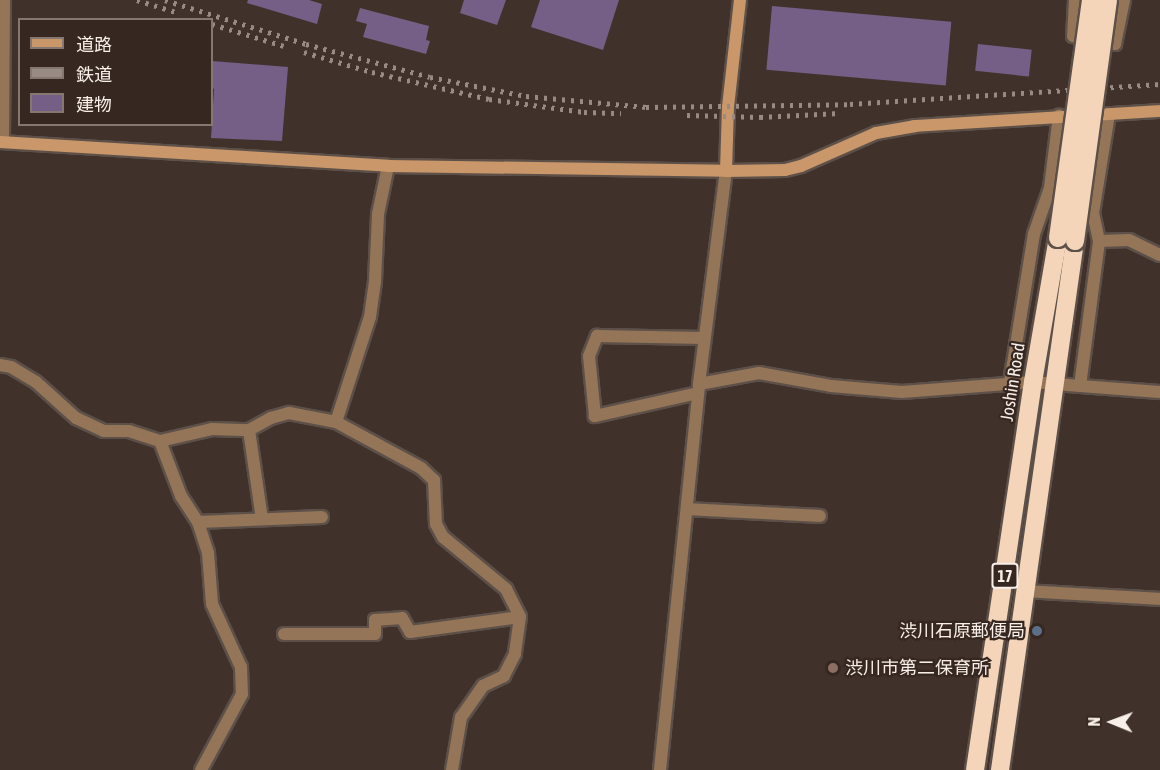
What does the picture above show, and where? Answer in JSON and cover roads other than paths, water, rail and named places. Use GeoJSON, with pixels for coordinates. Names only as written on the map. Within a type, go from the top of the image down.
{"type":"FeatureCollection","features":[{"type":"Feature","properties":{"kind":"highway","name":"Joshin Road"},"geometry":{"type":"LineString","coordinates":[[1000,770],[1056,384],[1066,239],[1091,0]]}},
{"type":"Feature","properties":{"kind":"highway","name":"Joshin Road"},"geometry":{"type":"LineString","coordinates":[[975,770],[1033,382],[1066,239],[1108,0]]}},
{"type":"Feature","properties":{"kind":"street"},"geometry":{"type":"LineString","coordinates":[[3,0],[2,142],[388,166],[784,170],[801,166],[876,133],[915,126],[1160,111]]}},
{"type":"Feature","properties":{"kind":"street"},"geometry":{"type":"LineString","coordinates":[[660,770],[698,389],[726,171],[728,107],[740,0]]}},
{"type":"Feature","properties":{"kind":"street"},"geometry":{"type":"LineString","coordinates":[[1075,0],[1073,36],[1115,44],[1124,0]]}},
{"type":"Feature","properties":{"kind":"street"},"geometry":{"type":"LineString","coordinates":[[1080,386],[1099,241],[1093,213],[1109,114]]}},
{"type":"Feature","properties":{"kind":"street"},"geometry":{"type":"LineString","coordinates":[[1010,382],[1034,234],[1050,188],[1059,116]]}},
{"type":"Feature","properties":{"kind":"street"},"geometry":{"type":"LineString","coordinates":[[336,422],[370,317],[375,281],[378,214],[388,166]]}},
{"type":"Feature","properties":{"kind":"street"},"geometry":{"type":"LineString","coordinates":[[1099,241],[1129,240],[1160,255]]}},
{"type":"Feature","properties":{"kind":"street"},"geometry":{"type":"LineString","coordinates":[[704,338],[597,336],[589,356],[595,416],[759,374],[831,386],[902,392],[1010,382],[1160,392]]}},
{"type":"Feature","properties":{"kind":"street"},"geometry":{"type":"LineString","coordinates":[[0,365],[11,367],[36,382],[76,418],[104,431],[129,431],[160,441],[212,429],[249,430],[271,418],[289,413],[336,422],[421,468],[434,480],[436,524],[443,537],[506,589],[520,616],[515,654],[504,676],[483,686],[461,717],[452,770]]}},
{"type":"Feature","properties":{"kind":"street"},"geometry":{"type":"LineString","coordinates":[[249,430],[262,519]]}},
{"type":"Feature","properties":{"kind":"street"},"geometry":{"type":"LineString","coordinates":[[160,441],[181,496],[198,522],[208,552],[212,604],[241,668],[242,694],[201,770]]}},
{"type":"Feature","properties":{"kind":"street"},"geometry":{"type":"LineString","coordinates":[[687,509],[820,516]]}},
{"type":"Feature","properties":{"kind":"street"},"geometry":{"type":"LineString","coordinates":[[198,522],[322,516]]}},
{"type":"Feature","properties":{"kind":"street"},"geometry":{"type":"LineString","coordinates":[[1026,591],[1160,598]]}},
{"type":"Feature","properties":{"kind":"street"},"geometry":{"type":"LineString","coordinates":[[284,634],[375,634],[375,620],[402,618],[410,632],[520,616]]}},
{"type":"Feature","properties":{"kind":"railway"},"geometry":{"type":"LineString","coordinates":[[137,0],[176,12]]}},
{"type":"Feature","properties":{"kind":"railway"},"geometry":{"type":"LineString","coordinates":[[165,0],[306,44],[430,77],[526,96],[646,107],[850,104],[1160,84]]}},
{"type":"Feature","properties":{"kind":"railway"},"geometry":{"type":"LineString","coordinates":[[213,24],[284,46]]}},
{"type":"Feature","properties":{"kind":"railway"},"geometry":{"type":"LineString","coordinates":[[304,52],[372,72],[489,99],[584,112],[621,113]]}},
{"type":"Feature","properties":{"kind":"railway"},"geometry":{"type":"LineString","coordinates":[[687,115],[760,117],[840,113]]}},
{"type":"Feature","properties":{"kind":"place","name":"渋川石原郵便局"},"geometry":{"type":"Point","coordinates":[1037,631]}},
{"type":"Feature","properties":{"kind":"place","name":"渋川市第二保育所"},"geometry":{"type":"Point","coordinates":[833,668]}}]}
